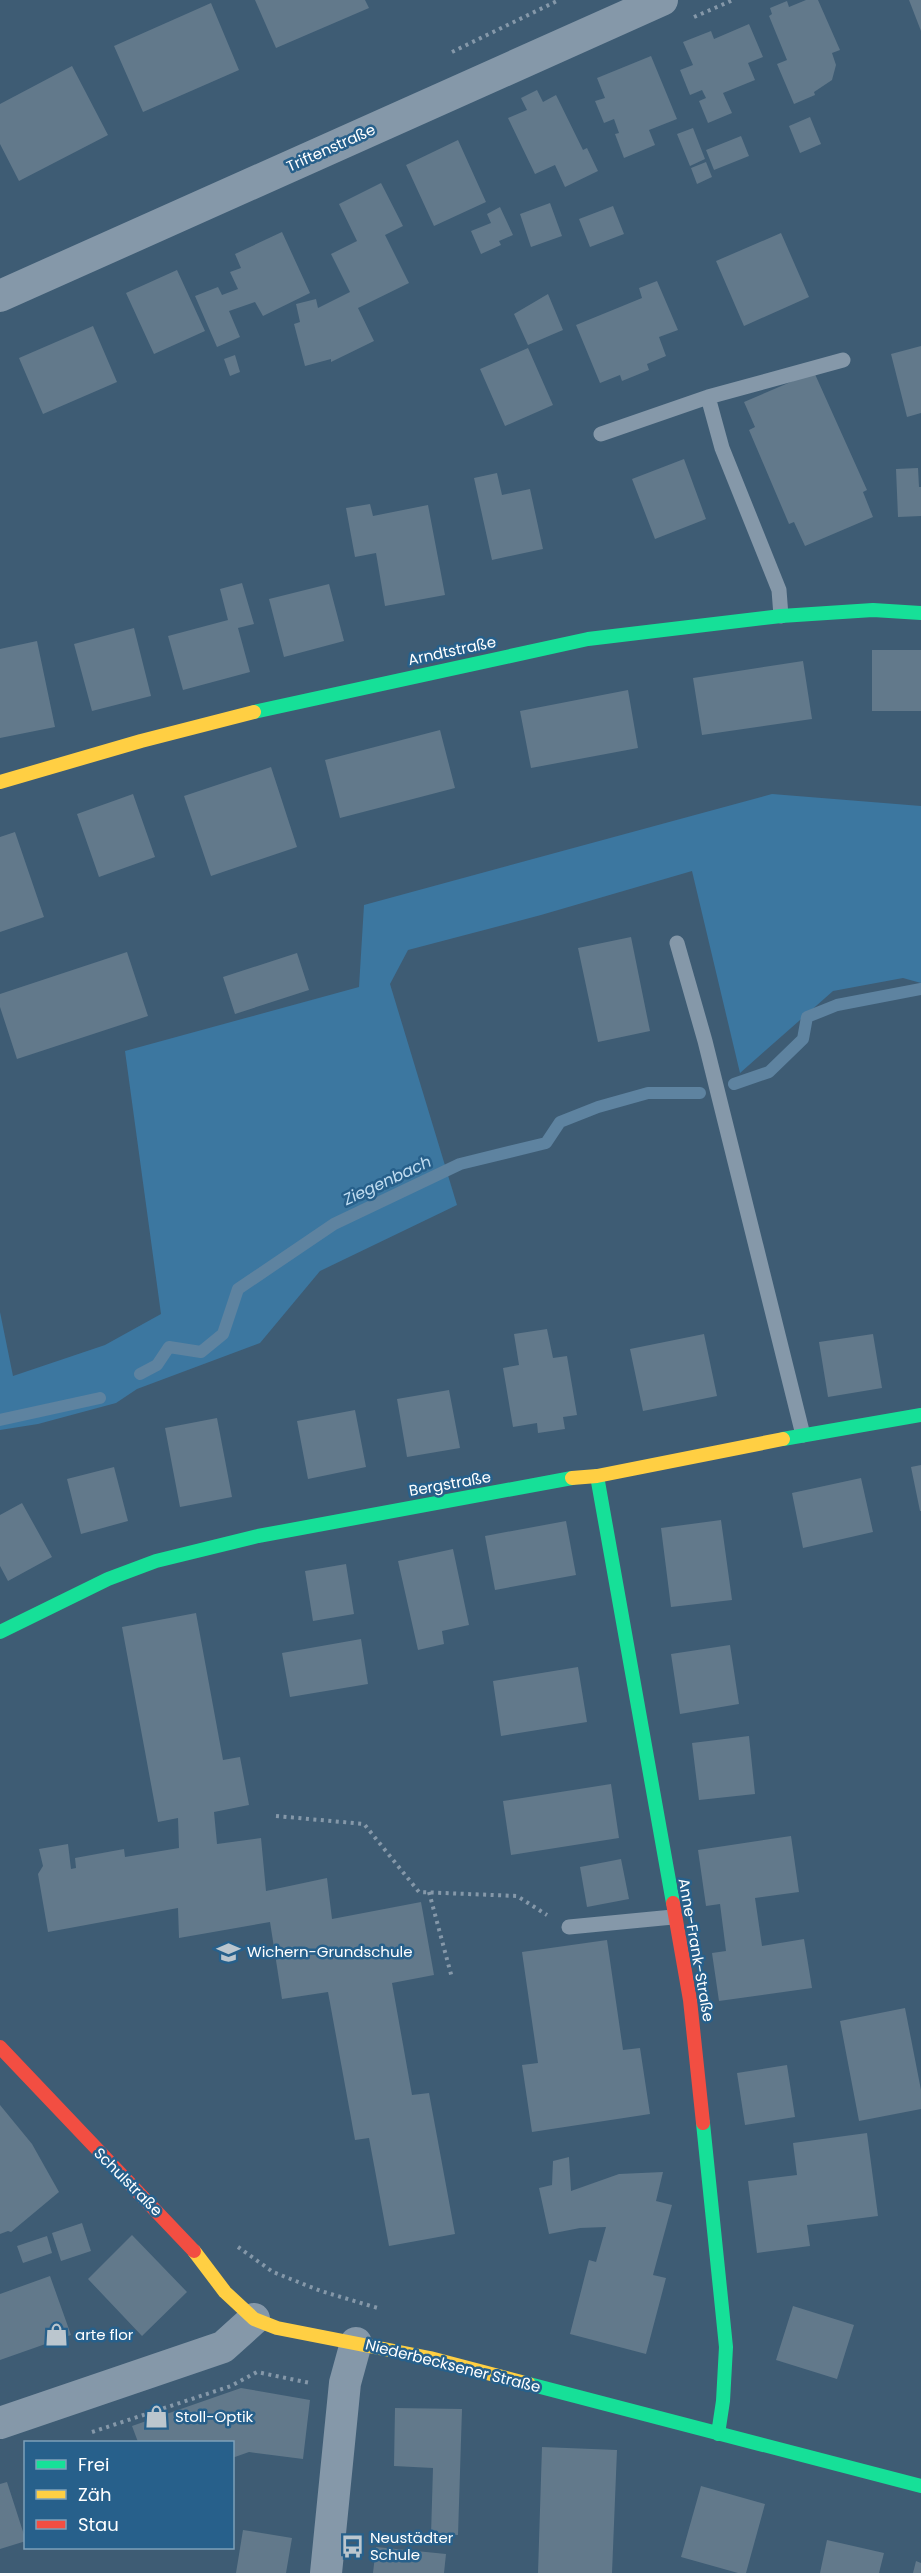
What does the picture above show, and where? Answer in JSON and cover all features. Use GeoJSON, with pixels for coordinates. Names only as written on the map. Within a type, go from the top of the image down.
{"type":"FeatureCollection","features":[{"type":"Feature","properties":{"kind":"street","name":"Triftenstraße"},"geometry":{"type":"LineString","coordinates":[[0,296],[662,0]]}},
{"type":"Feature","properties":{"kind":"street","name":"Arndtstraße"},"geometry":{"type":"LineString","coordinates":[[0,782],[141,741],[284,704],[588,639],[781,616],[873,610],[921,614]]}},
{"type":"Feature","properties":{"kind":"street","name":"Bergstraße"},"geometry":{"type":"LineString","coordinates":[[0,1632],[108,1579],[156,1561],[258,1536],[570,1478],[597,1476],[803,1435],[921,1415]]}},
{"type":"Feature","properties":{"kind":"street","name":"Anne-Frank-Straße"},"geometry":{"type":"LineString","coordinates":[[597,1476],[673,1917],[690,2000],[726,2347],[723,2401],[718,2434]]}},
{"type":"Feature","properties":{"kind":"street","name":"Schulstraße"},"geometry":{"type":"LineString","coordinates":[[0,2047],[186,2240],[225,2292],[254,2319]]}},
{"type":"Feature","properties":{"kind":"street","name":"Niederbecksener Straße"},"geometry":{"type":"LineString","coordinates":[[254,2319],[278,2328],[430,2358],[921,2486]]}},
{"type":"Feature","properties":{"kind":"street"},"geometry":{"type":"LineString","coordinates":[[0,2423],[223,2347],[254,2319]]}},
{"type":"Feature","properties":{"kind":"street"},"geometry":{"type":"LineString","coordinates":[[326,2573],[345,2383],[356,2343]]}},
{"type":"Feature","properties":{"kind":"lane"},"geometry":{"type":"LineString","coordinates":[[601,434],[708,397],[843,360]]}},
{"type":"Feature","properties":{"kind":"lane"},"geometry":{"type":"LineString","coordinates":[[708,397],[722,448],[779,590],[781,616]]}},
{"type":"Feature","properties":{"kind":"lane"},"geometry":{"type":"LineString","coordinates":[[676,944],[705,1041],[803,1435]]}},
{"type":"Feature","properties":{"kind":"lane"},"geometry":{"type":"LineString","coordinates":[[568,1927],[673,1917]]}},
{"type":"Feature","properties":{"kind":"path"},"geometry":{"type":"LineString","coordinates":[[276,1816],[364,1824],[419,1892],[517,1896],[568,1927]]}},
{"type":"Feature","properties":{"kind":"path"},"geometry":{"type":"LineString","coordinates":[[429,1892],[452,1978]]}},
{"type":"Feature","properties":{"kind":"path"},"geometry":{"type":"LineString","coordinates":[[234,2244],[273,2272],[321,2291],[386,2310]]}},
{"type":"Feature","properties":{"kind":"path"},"geometry":{"type":"LineString","coordinates":[[81,2436],[231,2386],[256,2372],[316,2384],[345,2383]]}},
{"type":"Feature","properties":{"kind":"shaded area"},"geometry":{"type":"Polygon","coordinates":[[[772,794],[921,806],[921,983],[903,978],[833,991],[740,1073],[692,871],[541,915],[408,950],[390,984],[457,1205],[320,1271],[260,1343],[137,1389],[116,1403],[38,1424],[0,1430],[0,1312],[13,1376],[105,1345],[161,1314],[125,1051],[359,987],[364,905],[772,794]]]}},
{"type":"Feature","properties":{"kind":"building"},"geometry":{"type":"Polygon","coordinates":[[[255,0],[365,0],[369,8],[276,48],[255,0]]]}},
{"type":"Feature","properties":{"kind":"building"},"geometry":{"type":"Polygon","coordinates":[[[806,0],[818,0],[840,50],[832,53],[836,65],[832,80],[814,92],[815,95],[794,104],[777,64],[787,60],[769,16],[772,14],[770,8],[787,1],[789,7],[806,0]]]}},
{"type":"Feature","properties":{"kind":"building"},"geometry":{"type":"Polygon","coordinates":[[[909,0],[921,0],[921,31],[909,0]]]}},
{"type":"Feature","properties":{"kind":"building"},"geometry":{"type":"Polygon","coordinates":[[[211,3],[239,70],[143,112],[114,46],[211,3]]]}},
{"type":"Feature","properties":{"kind":"building"},"geometry":{"type":"Polygon","coordinates":[[[749,24],[763,57],[748,63],[755,80],[723,93],[732,113],[708,123],[699,101],[706,98],[702,90],[690,95],[680,70],[693,65],[683,42],[711,31],[714,39],[749,24]]]}},
{"type":"Feature","properties":{"kind":"building"},"geometry":{"type":"Polygon","coordinates":[[[651,56],[677,119],[649,130],[655,145],[624,158],[615,134],[619,133],[614,119],[604,123],[595,101],[605,98],[597,78],[651,56]]]}},
{"type":"Feature","properties":{"kind":"building"},"geometry":{"type":"Polygon","coordinates":[[[72,66],[108,135],[19,181],[0,144],[0,104],[72,66]]]}},
{"type":"Feature","properties":{"kind":"building"},"geometry":{"type":"Polygon","coordinates":[[[537,90],[543,102],[556,95],[583,150],[587,148],[598,171],[565,187],[555,165],[535,174],[508,118],[527,110],[521,98],[537,90]]]}},
{"type":"Feature","properties":{"kind":"building"},"geometry":{"type":"Polygon","coordinates":[[[810,117],[821,144],[800,153],[789,126],[810,117]]]}},
{"type":"Feature","properties":{"kind":"building"},"geometry":{"type":"Polygon","coordinates":[[[693,128],[705,159],[690,166],[677,134],[693,128]]]}},
{"type":"Feature","properties":{"kind":"building"},"geometry":{"type":"Polygon","coordinates":[[[741,136],[749,156],[714,170],[706,150],[741,136]]]}},
{"type":"Feature","properties":{"kind":"building"},"geometry":{"type":"Polygon","coordinates":[[[458,140],[486,202],[434,226],[406,165],[458,140]]]}},
{"type":"Feature","properties":{"kind":"building"},"geometry":{"type":"Polygon","coordinates":[[[706,162],[712,177],[697,184],[691,168],[706,162]]]}},
{"type":"Feature","properties":{"kind":"building"},"geometry":{"type":"Polygon","coordinates":[[[381,183],[403,226],[385,235],[409,283],[358,308],[374,341],[331,362],[331,359],[305,366],[294,324],[300,322],[296,304],[316,299],[318,308],[350,292],[331,254],[357,241],[339,204],[381,183]]]}},
{"type":"Feature","properties":{"kind":"building"},"geometry":{"type":"Polygon","coordinates":[[[550,203],[562,236],[531,247],[520,214],[550,203]]]}},
{"type":"Feature","properties":{"kind":"building"},"geometry":{"type":"Polygon","coordinates":[[[613,206],[624,234],[590,247],[579,219],[613,206]]]}},
{"type":"Feature","properties":{"kind":"building"},"geometry":{"type":"Polygon","coordinates":[[[500,207],[513,235],[499,241],[501,245],[481,254],[471,231],[491,223],[487,214],[500,207]]]}},
{"type":"Feature","properties":{"kind":"building"},"geometry":{"type":"Polygon","coordinates":[[[282,232],[310,293],[263,316],[255,302],[229,311],[240,337],[217,347],[195,296],[218,287],[222,295],[238,289],[230,272],[241,268],[235,254],[282,232]]]}},
{"type":"Feature","properties":{"kind":"building"},"geometry":{"type":"Polygon","coordinates":[[[781,233],[809,297],[744,326],[716,261],[781,233]]]}},
{"type":"Feature","properties":{"kind":"building"},"geometry":{"type":"Polygon","coordinates":[[[177,270],[205,331],[154,354],[126,293],[177,270]]]}},
{"type":"Feature","properties":{"kind":"building"},"geometry":{"type":"Polygon","coordinates":[[[657,281],[678,330],[659,337],[666,356],[647,364],[649,370],[622,381],[620,375],[600,383],[576,325],[642,298],[639,288],[657,281]]]}},
{"type":"Feature","properties":{"kind":"building"},"geometry":{"type":"Polygon","coordinates":[[[548,294],[563,330],[528,345],[514,314],[548,294]]]}},
{"type":"Feature","properties":{"kind":"building"},"geometry":{"type":"Polygon","coordinates":[[[93,326],[117,382],[43,414],[19,358],[93,326]]]}},
{"type":"Feature","properties":{"kind":"building"},"geometry":{"type":"Polygon","coordinates":[[[921,346],[921,413],[907,417],[891,354],[921,346]]]}},
{"type":"Feature","properties":{"kind":"building"},"geometry":{"type":"Polygon","coordinates":[[[528,348],[553,405],[505,426],[480,369],[528,348]]]}},
{"type":"Feature","properties":{"kind":"building"},"geometry":{"type":"Polygon","coordinates":[[[235,355],[240,372],[230,376],[224,359],[235,355]]]}},
{"type":"Feature","properties":{"kind":"building"},"geometry":{"type":"Polygon","coordinates":[[[814,372],[867,490],[863,492],[873,517],[805,546],[794,522],[789,524],[749,430],[755,427],[744,402],[814,372]]]}},
{"type":"Feature","properties":{"kind":"building"},"geometry":{"type":"Polygon","coordinates":[[[684,459],[706,519],[655,539],[632,479],[684,459]]]}},
{"type":"Feature","properties":{"kind":"building"},"geometry":{"type":"Polygon","coordinates":[[[918,468],[919,487],[921,487],[921,516],[898,517],[896,469],[918,468]]]}},
{"type":"Feature","properties":{"kind":"building"},"geometry":{"type":"Polygon","coordinates":[[[497,473],[502,495],[530,489],[543,549],[492,560],[474,478],[497,473]]]}},
{"type":"Feature","properties":{"kind":"building"},"geometry":{"type":"Polygon","coordinates":[[[370,504],[373,516],[428,505],[445,595],[385,606],[376,553],[355,557],[346,508],[370,504]]]}},
{"type":"Feature","properties":{"kind":"building"},"geometry":{"type":"Polygon","coordinates":[[[242,583],[254,624],[238,628],[250,672],[183,690],[168,636],[228,620],[220,589],[242,583]]]}},
{"type":"Feature","properties":{"kind":"building"},"geometry":{"type":"Polygon","coordinates":[[[329,584],[344,641],[284,657],[269,599],[329,584]]]}},
{"type":"Feature","properties":{"kind":"building"},"geometry":{"type":"Polygon","coordinates":[[[134,628],[151,696],[92,711],[74,644],[134,628]]]}},
{"type":"Feature","properties":{"kind":"building"},"geometry":{"type":"Polygon","coordinates":[[[37,641],[55,727],[0,738],[0,649],[37,641]]]}},
{"type":"Feature","properties":{"kind":"building"},"geometry":{"type":"Polygon","coordinates":[[[872,650],[921,650],[921,711],[872,711],[872,650]]]}},
{"type":"Feature","properties":{"kind":"building"},"geometry":{"type":"Polygon","coordinates":[[[803,661],[812,719],[702,735],[693,678],[803,661]]]}},
{"type":"Feature","properties":{"kind":"building"},"geometry":{"type":"Polygon","coordinates":[[[628,690],[638,748],[531,768],[520,711],[628,690]]]}},
{"type":"Feature","properties":{"kind":"building"},"geometry":{"type":"Polygon","coordinates":[[[440,730],[455,788],[340,818],[325,760],[440,730]]]}},
{"type":"Feature","properties":{"kind":"building"},"geometry":{"type":"Polygon","coordinates":[[[271,767],[297,847],[211,876],[184,796],[271,767]]]}},
{"type":"Feature","properties":{"kind":"building"},"geometry":{"type":"Polygon","coordinates":[[[133,794],[155,857],[99,877],[77,814],[133,794]]]}},
{"type":"Feature","properties":{"kind":"building"},"geometry":{"type":"Polygon","coordinates":[[[15,832],[44,917],[0,932],[0,837],[15,832]]]}},
{"type":"Feature","properties":{"kind":"building"},"geometry":{"type":"Polygon","coordinates":[[[631,937],[650,1031],[598,1042],[578,948],[631,937]]]}},
{"type":"Feature","properties":{"kind":"building"},"geometry":{"type":"Polygon","coordinates":[[[127,952],[148,1016],[17,1059],[0,1007],[0,994],[127,952]]]}},
{"type":"Feature","properties":{"kind":"building"},"geometry":{"type":"Polygon","coordinates":[[[297,953],[309,990],[235,1014],[223,977],[297,953]]]}},
{"type":"Feature","properties":{"kind":"building"},"geometry":{"type":"Polygon","coordinates":[[[547,1329],[553,1358],[567,1356],[577,1415],[563,1417],[565,1429],[538,1433],[537,1423],[513,1427],[503,1368],[519,1365],[514,1334],[547,1329]]]}},
{"type":"Feature","properties":{"kind":"building"},"geometry":{"type":"Polygon","coordinates":[[[704,1334],[717,1396],[643,1411],[630,1349],[704,1334]]]}},
{"type":"Feature","properties":{"kind":"building"},"geometry":{"type":"Polygon","coordinates":[[[873,1334],[882,1388],[828,1397],[819,1342],[873,1334]]]}},
{"type":"Feature","properties":{"kind":"building"},"geometry":{"type":"Polygon","coordinates":[[[449,1390],[460,1448],[407,1457],[397,1399],[449,1390]]]}},
{"type":"Feature","properties":{"kind":"building"},"geometry":{"type":"Polygon","coordinates":[[[355,1410],[366,1467],[308,1479],[297,1421],[355,1410]]]}},
{"type":"Feature","properties":{"kind":"building"},"geometry":{"type":"Polygon","coordinates":[[[217,1418],[232,1497],[180,1507],[165,1428],[217,1418]]]}},
{"type":"Feature","properties":{"kind":"building"},"geometry":{"type":"Polygon","coordinates":[[[921,1465],[921,1511],[920,1511],[911,1467],[921,1465]]]}},
{"type":"Feature","properties":{"kind":"building"},"geometry":{"type":"Polygon","coordinates":[[[114,1467],[128,1521],[81,1534],[67,1479],[114,1467]]]}},
{"type":"Feature","properties":{"kind":"building"},"geometry":{"type":"Polygon","coordinates":[[[861,1478],[873,1532],[803,1548],[792,1493],[861,1478]]]}},
{"type":"Feature","properties":{"kind":"building"},"geometry":{"type":"Polygon","coordinates":[[[22,1503],[52,1557],[8,1581],[0,1566],[0,1515],[22,1503]]]}},
{"type":"Feature","properties":{"kind":"building"},"geometry":{"type":"Polygon","coordinates":[[[721,1520],[732,1600],[671,1607],[661,1528],[721,1520]]]}},
{"type":"Feature","properties":{"kind":"building"},"geometry":{"type":"Polygon","coordinates":[[[566,1521],[576,1575],[495,1590],[485,1536],[566,1521]]]}},
{"type":"Feature","properties":{"kind":"building"},"geometry":{"type":"Polygon","coordinates":[[[453,1549],[469,1625],[442,1631],[444,1644],[418,1650],[398,1561],[453,1549]]]}},
{"type":"Feature","properties":{"kind":"building"},"geometry":{"type":"Polygon","coordinates":[[[346,1564],[354,1614],[313,1621],[305,1571],[346,1564]]]}},
{"type":"Feature","properties":{"kind":"building"},"geometry":{"type":"Polygon","coordinates":[[[196,1613],[223,1760],[240,1757],[249,1805],[214,1812],[217,1844],[261,1838],[266,1891],[327,1878],[332,1919],[421,1902],[434,1975],[392,1983],[412,2095],[429,2093],[455,2234],[389,2246],[369,2138],[355,2140],[328,1992],[282,1999],[270,1922],[179,1938],[178,1908],[48,1932],[38,1874],[43,1866],[39,1849],[68,1844],[71,1869],[76,1868],[75,1858],[124,1849],[125,1857],[179,1848],[178,1818],[158,1822],[122,1627],[196,1613]]]}},
{"type":"Feature","properties":{"kind":"building"},"geometry":{"type":"Polygon","coordinates":[[[361,1639],[368,1684],[290,1697],[282,1653],[361,1639]]]}},
{"type":"Feature","properties":{"kind":"building"},"geometry":{"type":"Polygon","coordinates":[[[730,1645],[739,1704],[680,1714],[671,1654],[730,1645]]]}},
{"type":"Feature","properties":{"kind":"building"},"geometry":{"type":"Polygon","coordinates":[[[578,1667],[587,1722],[501,1736],[493,1681],[578,1667]]]}},
{"type":"Feature","properties":{"kind":"building"},"geometry":{"type":"Polygon","coordinates":[[[749,1736],[755,1794],[699,1800],[692,1743],[749,1736]]]}},
{"type":"Feature","properties":{"kind":"building"},"geometry":{"type":"Polygon","coordinates":[[[611,1784],[619,1838],[511,1855],[503,1801],[611,1784]]]}},
{"type":"Feature","properties":{"kind":"building"},"geometry":{"type":"Polygon","coordinates":[[[791,1836],[799,1892],[755,1898],[762,1946],[804,1939],[812,1988],[719,2001],[712,1953],[726,1951],[720,1904],[706,1906],[698,1850],[791,1836]]]}},
{"type":"Feature","properties":{"kind":"building"},"geometry":{"type":"Polygon","coordinates":[[[621,1859],[629,1899],[587,1907],[580,1867],[621,1859]]]}},
{"type":"Feature","properties":{"kind":"building"},"geometry":{"type":"Polygon","coordinates":[[[607,1940],[623,2050],[640,2048],[650,2114],[532,2132],[522,2065],[538,2063],[522,1952],[607,1940]]]}},
{"type":"Feature","properties":{"kind":"building"},"geometry":{"type":"Polygon","coordinates":[[[905,2008],[921,2090],[921,2109],[859,2121],[840,2021],[905,2008]]]}},
{"type":"Feature","properties":{"kind":"building"},"geometry":{"type":"Polygon","coordinates":[[[787,2065],[795,2117],[745,2125],[737,2073],[787,2065]]]}},
{"type":"Feature","properties":{"kind":"building"},"geometry":{"type":"Polygon","coordinates":[[[0,2105],[32,2144],[59,2192],[11,2232],[0,2234],[0,2105]]]}},
{"type":"Feature","properties":{"kind":"building"},"geometry":{"type":"Polygon","coordinates":[[[867,2133],[878,2216],[807,2225],[810,2246],[757,2253],[748,2181],[797,2175],[793,2143],[867,2133]]]}},
{"type":"Feature","properties":{"kind":"building"},"geometry":{"type":"Polygon","coordinates":[[[569,2157],[571,2191],[619,2174],[663,2172],[656,2201],[672,2205],[653,2275],[666,2278],[646,2354],[570,2334],[589,2260],[596,2262],[606,2227],[580,2228],[549,2234],[539,2188],[552,2185],[553,2161],[569,2157]]]}},
{"type":"Feature","properties":{"kind":"building"},"geometry":{"type":"Polygon","coordinates":[[[82,2223],[91,2251],[61,2261],[52,2233],[82,2223]]]}},
{"type":"Feature","properties":{"kind":"building"},"geometry":{"type":"Polygon","coordinates":[[[132,2235],[187,2292],[142,2336],[88,2279],[132,2235]]]}},
{"type":"Feature","properties":{"kind":"building"},"geometry":{"type":"Polygon","coordinates":[[[47,2236],[52,2253],[23,2263],[17,2246],[47,2236]]]}},
{"type":"Feature","properties":{"kind":"building"},"geometry":{"type":"Polygon","coordinates":[[[50,2276],[71,2335],[0,2360],[0,2294],[50,2276]]]}},
{"type":"Feature","properties":{"kind":"building"},"geometry":{"type":"Polygon","coordinates":[[[793,2306],[854,2325],[837,2379],[776,2360],[793,2306]]]}},
{"type":"Feature","properties":{"kind":"building"},"geometry":{"type":"Polygon","coordinates":[[[241,2388],[310,2400],[303,2459],[249,2452],[234,2457],[234,2441],[138,2441],[132,2426],[241,2388]]]}},
{"type":"Feature","properties":{"kind":"building"},"geometry":{"type":"Polygon","coordinates":[[[395,2408],[462,2409],[458,2535],[431,2535],[433,2468],[394,2466],[395,2408]]]}},
{"type":"Feature","properties":{"kind":"building"},"geometry":{"type":"Polygon","coordinates":[[[542,2447],[617,2450],[612,2573],[538,2573],[542,2447]]]}},
{"type":"Feature","properties":{"kind":"building"},"geometry":{"type":"Polygon","coordinates":[[[7,2482],[24,2535],[24,2542],[0,2549],[0,2484],[7,2482]]]}},
{"type":"Feature","properties":{"kind":"building"},"geometry":{"type":"Polygon","coordinates":[[[701,2486],[765,2504],[746,2573],[738,2573],[681,2557],[701,2486]]]}},
{"type":"Feature","properties":{"kind":"building"},"geometry":{"type":"Polygon","coordinates":[[[243,2530],[292,2538],[286,2573],[236,2573],[243,2530]]]}},
{"type":"Feature","properties":{"kind":"building"},"geometry":{"type":"Polygon","coordinates":[[[827,2540],[884,2553],[879,2573],[820,2573],[827,2540]]]}},
{"type":"Feature","properties":{"kind":"building"},"geometry":{"type":"Polygon","coordinates":[[[376,2547],[446,2554],[444,2573],[373,2573],[376,2547]]]}},
{"type":"Feature","properties":{"kind":"building"},"geometry":{"type":"Polygon","coordinates":[[[916,2561],[921,2563],[921,2573],[913,2573],[916,2561]]]}},
{"type":"Feature","properties":{"kind":"waterway","name":"Ziegenbach"},"geometry":{"type":"LineString","coordinates":[[734,1084],[769,1072],[803,1039],[807,1017],[837,1005],[921,989]]}},
{"type":"Feature","properties":{"kind":"waterway","name":"Ziegenbach"},"geometry":{"type":"LineString","coordinates":[[140,1374],[157,1365],[169,1347],[201,1352],[223,1334],[238,1289],[334,1224],[460,1164],[546,1143],[560,1122],[598,1107],[648,1093],[700,1093]]}},
{"type":"Feature","properties":{"kind":"waterway","name":"Ziegenbach"},"geometry":{"type":"LineString","coordinates":[[0,1420],[100,1398]]}},
{"type":"Feature","properties":{"kind":"traffic: fast"},"geometry":{"type":"LineString","coordinates":[[254,712],[588,639],[781,616],[873,610],[921,613]]}},
{"type":"Feature","properties":{"kind":"traffic: fast"},"geometry":{"type":"LineString","coordinates":[[783,1439],[921,1415]]}},
{"type":"Feature","properties":{"kind":"traffic: fast"},"geometry":{"type":"LineString","coordinates":[[597,1476],[673,1903]]}},
{"type":"Feature","properties":{"kind":"traffic: fast"},"geometry":{"type":"LineString","coordinates":[[0,1632],[108,1579],[156,1561],[258,1536],[572,1478]]}},
{"type":"Feature","properties":{"kind":"traffic: fast"},"geometry":{"type":"LineString","coordinates":[[703,2123],[726,2347],[723,2401],[718,2434]]}},
{"type":"Feature","properties":{"kind":"traffic: fast"},"geometry":{"type":"LineString","coordinates":[[529,2384],[921,2486]]}},
{"type":"Feature","properties":{"kind":"traffic: slow"},"geometry":{"type":"LineString","coordinates":[[0,782],[141,741],[254,712]]}},
{"type":"Feature","properties":{"kind":"traffic: slow"},"geometry":{"type":"LineString","coordinates":[[572,1478],[597,1476],[783,1439]]}},
{"type":"Feature","properties":{"kind":"traffic: slow"},"geometry":{"type":"LineString","coordinates":[[194,2251],[225,2292],[254,2319],[277,2328],[430,2358],[529,2384]]}},
{"type":"Feature","properties":{"kind":"traffic: jam"},"geometry":{"type":"LineString","coordinates":[[673,1903],[690,2000],[703,2123]]}},
{"type":"Feature","properties":{"kind":"traffic: jam"},"geometry":{"type":"LineString","coordinates":[[0,2047],[194,2251]]}},
{"type":"Feature","properties":{"kind":"place","name":"Wichern-Grundschule"},"geometry":{"type":"Point","coordinates":[229,1952]}},
{"type":"Feature","properties":{"kind":"place","name":"arte flor"},"geometry":{"type":"Point","coordinates":[57,2335]}},
{"type":"Feature","properties":{"kind":"place","name":"Stoll-Optik"},"geometry":{"type":"Point","coordinates":[157,2417]}},
{"type":"Feature","properties":{"kind":"place","name":"Neustädter Schule"},"geometry":{"type":"Point","coordinates":[352,2547]}}]}
